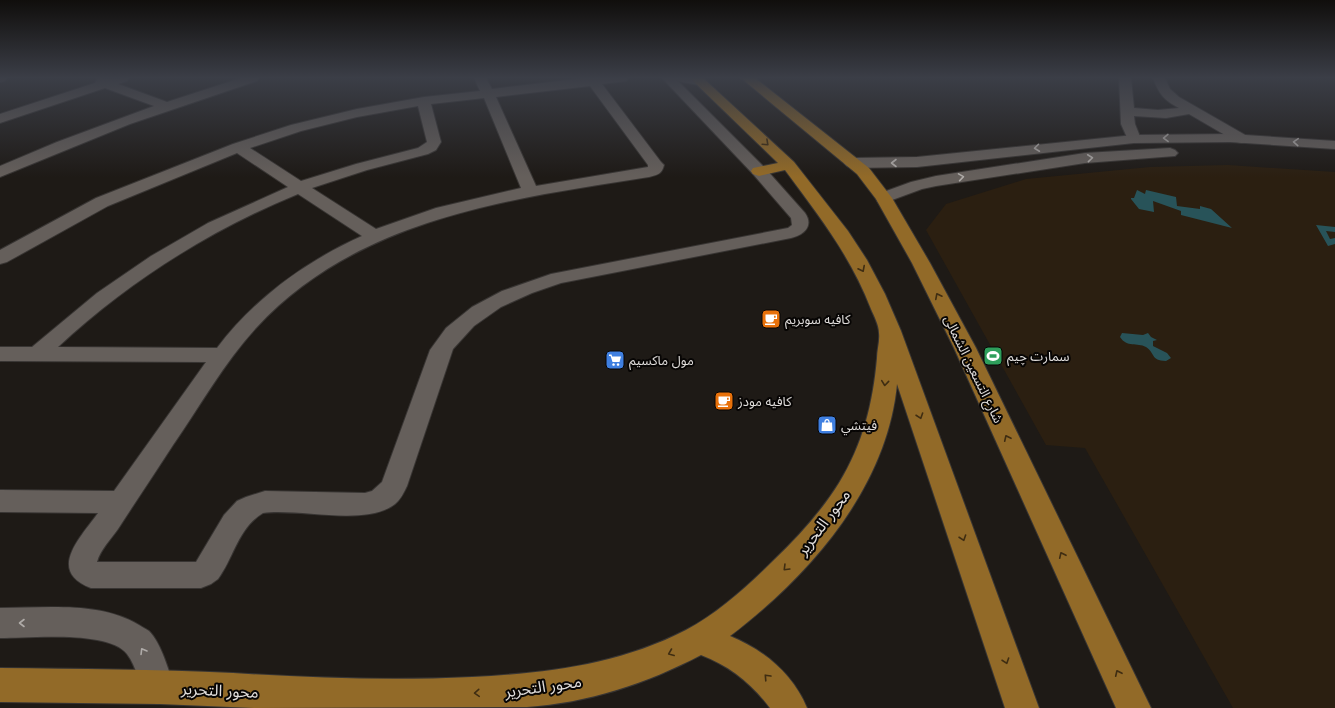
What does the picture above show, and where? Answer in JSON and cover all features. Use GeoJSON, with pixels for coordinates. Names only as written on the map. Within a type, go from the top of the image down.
{"type":"FeatureCollection","features":[{"type":"Feature","properties":{"kind":"main road"},"geometry":{"type":"LineString","coordinates":[[732,111],[789,165],[842,235],[858,260],[875,294],[890,331],[1022,708]]}},
{"type":"Feature","properties":{"kind":"main road","name":"شارع التسعين الشمالى"},"geometry":{"type":"LineString","coordinates":[[788,111],[852,162],[863,172],[884,198],[921,263],[965,348],[1134,708]]}},
{"type":"Feature","properties":{"kind":"main road"},"geometry":{"type":"LineString","coordinates":[[759,172],[789,165]]}},
{"type":"Feature","properties":{"kind":"main road","name":"محور التحرير"},"geometry":{"type":"LineString","coordinates":[[0,686],[157,687],[400,697],[451,695],[551,688],[604,676],[635,667],[678,650],[700,640],[735,615],[780,574],[813,541],[846,494],[862,465],[874,437],[882,410],[890,331]]}},
{"type":"Feature","properties":{"kind":"main road"},"geometry":{"type":"LineString","coordinates":[[700,640],[722,647],[743,658],[763,673],[780,692],[790,708]]}},
{"type":"Feature","properties":{"kind":"street"},"geometry":{"type":"LineString","coordinates":[[0,119],[23,111]]}},
{"type":"Feature","properties":{"kind":"street"},"geometry":{"type":"LineString","coordinates":[[0,172],[78,139],[152,111]]}},
{"type":"Feature","properties":{"kind":"street"},"geometry":{"type":"LineString","coordinates":[[0,258],[102,202],[156,179],[238,147],[296,128],[368,111]]}},
{"type":"Feature","properties":{"kind":"street"},"geometry":{"type":"LineString","coordinates":[[37,354],[80,316],[131,278],[197,237],[247,211],[300,187],[364,166],[423,151],[431,147],[434,142],[426,111]]}},
{"type":"Feature","properties":{"kind":"street"},"geometry":{"type":"LineString","coordinates":[[496,111],[530,190]]}},
{"type":"Feature","properties":{"kind":"street"},"geometry":{"type":"LineString","coordinates":[[615,111],[656,165],[656,168],[650,172],[530,190],[454,207],[411,221],[374,236],[335,256],[298,280],[260,312],[222,355],[121,502],[83,559],[82,566],[85,572],[92,575],[201,575],[209,568],[240,514],[251,506],[259,503],[366,504],[380,500],[386,496],[394,486],[442,347],[459,328],[480,311],[504,297],[530,286],[558,278],[791,233],[797,230],[801,226],[799,217],[759,172],[700,111]]}},
{"type":"Feature","properties":{"kind":"street"},"geometry":{"type":"LineString","coordinates":[[1128,111],[1150,114],[1170,114],[1184,111]]}},
{"type":"Feature","properties":{"kind":"street"},"geometry":{"type":"LineString","coordinates":[[1128,111],[1128,124],[1134,139]]}},
{"type":"Feature","properties":{"kind":"street"},"geometry":{"type":"LineString","coordinates":[[1191,111],[1222,126],[1242,139]]}},
{"type":"Feature","properties":{"kind":"street"},"geometry":{"type":"LineString","coordinates":[[852,162],[917,162],[1134,139],[1242,139],[1335,145]]}},
{"type":"Feature","properties":{"kind":"street"},"geometry":{"type":"LineString","coordinates":[[238,147],[374,236]]}},
{"type":"Feature","properties":{"kind":"street"},"geometry":{"type":"LineString","coordinates":[[884,198],[917,185],[936,181],[1085,158],[1118,155],[1224,152],[1262,153],[1313,158]]}},
{"type":"Feature","properties":{"kind":"street"},"geometry":{"type":"LineString","coordinates":[[917,162],[916,167],[920,172],[936,181]]}},
{"type":"Feature","properties":{"kind":"street"},"geometry":{"type":"LineString","coordinates":[[0,354],[222,355]]}},
{"type":"Feature","properties":{"kind":"street"},"geometry":{"type":"LineString","coordinates":[[0,500],[121,502]]}},
{"type":"Feature","properties":{"kind":"street"},"geometry":{"type":"LineString","coordinates":[[0,623],[88,623],[117,628],[138,642],[151,664],[157,687]]}},
{"type":"Feature","properties":{"kind":"shaded area"},"geometry":{"type":"Polygon","coordinates":[[[1228,165],[1335,172],[1335,708],[1233,708],[1085,448],[1046,445],[926,230],[946,204],[1026,179],[1150,167],[1228,165]]]}},
{"type":"Feature","properties":{"kind":"water"},"geometry":{"type":"Polygon","coordinates":[[[1137,190],[1145,194],[1146,190],[1176,197],[1177,206],[1200,209],[1200,206],[1211,209],[1232,228],[1181,215],[1181,211],[1153,201],[1154,212],[1139,209],[1131,199],[1134,198],[1137,190]]]}},
{"type":"Feature","properties":{"kind":"water"},"geometry":{"type":"Polygon","coordinates":[[[1316,225],[1335,227],[1335,232],[1326,231],[1330,239],[1335,238],[1335,244],[1328,246],[1316,225]]]}},
{"type":"Feature","properties":{"kind":"water"},"geometry":{"type":"Polygon","coordinates":[[[1122,333],[1143,335],[1148,333],[1151,337],[1157,340],[1153,341],[1153,346],[1167,353],[1171,358],[1166,361],[1155,358],[1146,347],[1129,344],[1123,340],[1120,337],[1122,333]]]}},
{"type":"Feature","properties":{"kind":"place","name":"كافيه سوبريم"},"geometry":{"type":"Point","coordinates":[771,319]}},
{"type":"Feature","properties":{"kind":"place","name":"سمارت چيم"},"geometry":{"type":"Point","coordinates":[993,356]}},
{"type":"Feature","properties":{"kind":"place","name":"مول ماكسيم"},"geometry":{"type":"Point","coordinates":[615,360]}},
{"type":"Feature","properties":{"kind":"place","name":"كافيه مودز"},"geometry":{"type":"Point","coordinates":[724,401]}},
{"type":"Feature","properties":{"kind":"place","name":"فيتشي"},"geometry":{"type":"Point","coordinates":[827,425]}}]}
